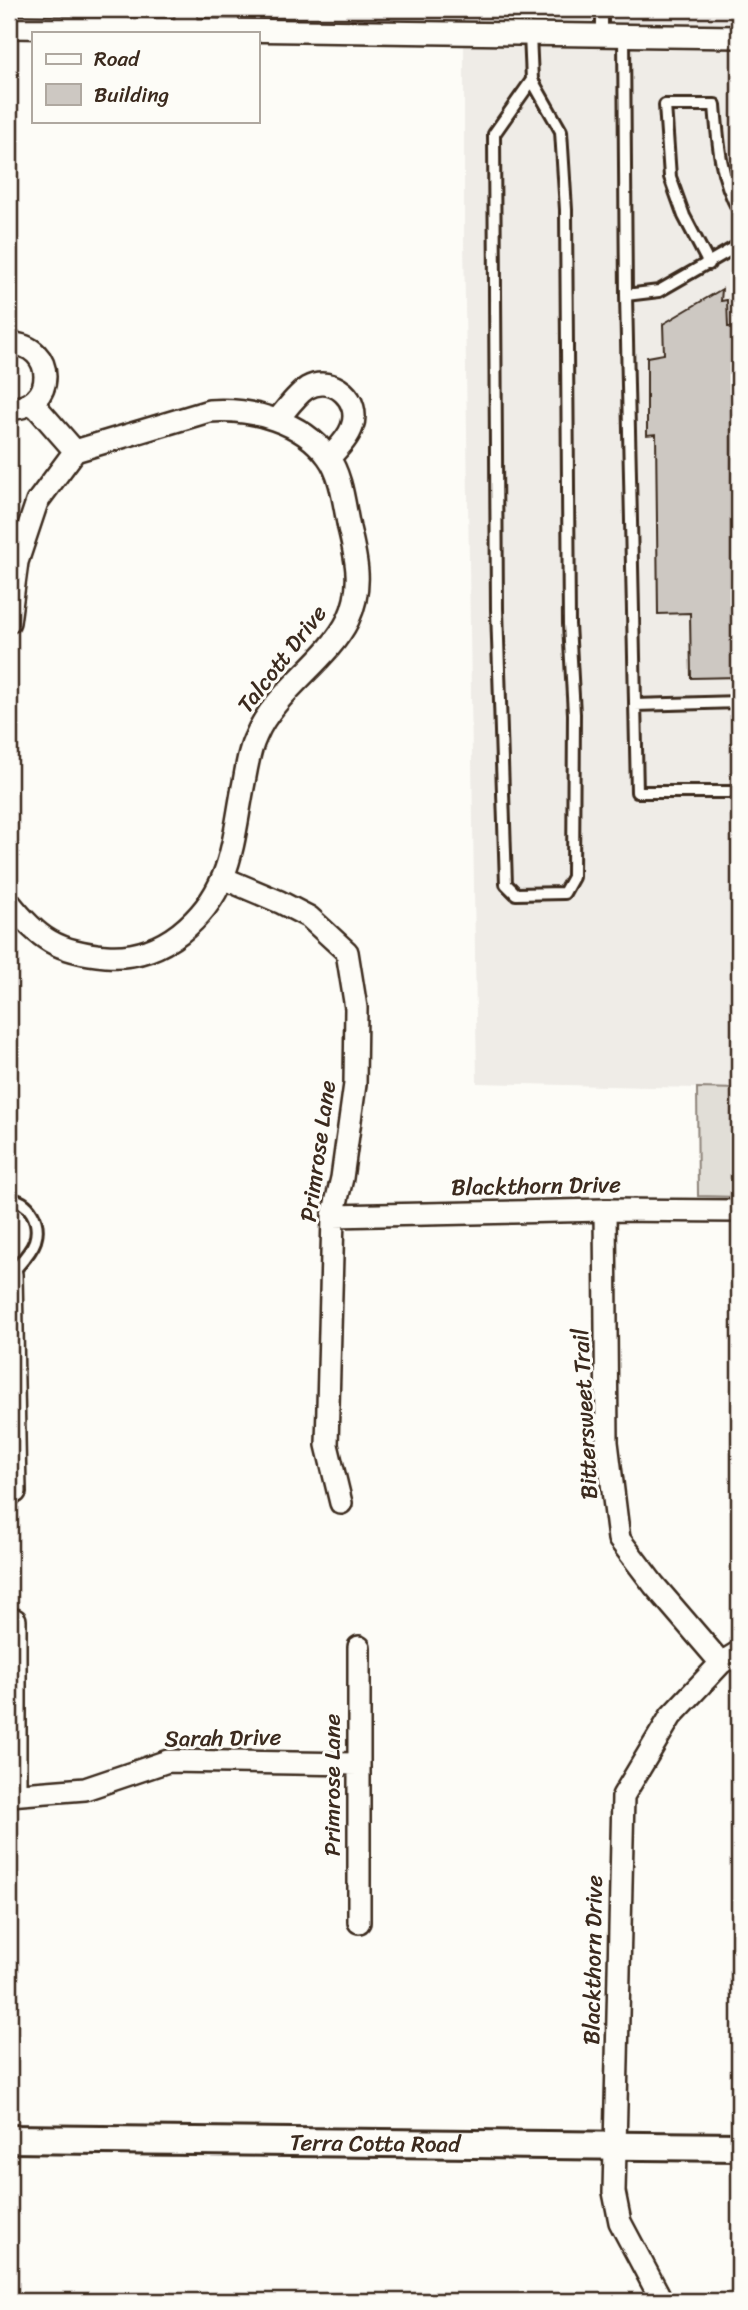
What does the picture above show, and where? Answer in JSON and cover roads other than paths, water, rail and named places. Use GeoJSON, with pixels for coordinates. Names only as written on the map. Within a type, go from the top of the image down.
{"type":"FeatureCollection","features":[{"type":"Feature","properties":{"kind":"street"},"geometry":{"type":"LineString","coordinates":[[186,9],[186,31]]}},
{"type":"Feature","properties":{"kind":"street"},"geometry":{"type":"LineString","coordinates":[[9,27],[739,37]]}},
{"type":"Feature","properties":{"kind":"street"},"geometry":{"type":"LineString","coordinates":[[9,344],[21,344],[31,349],[43,365],[46,375],[44,386],[32,402],[22,407],[9,408]]}},
{"type":"Feature","properties":{"kind":"street"},"geometry":{"type":"LineString","coordinates":[[277,420],[304,390],[311,386],[329,386],[342,390],[355,411],[353,427],[329,458]]}},
{"type":"Feature","properties":{"kind":"street"},"geometry":{"type":"LineString","coordinates":[[9,622],[17,562],[37,502],[75,451],[32,402]]}},
{"type":"Feature","properties":{"kind":"street","name":"Talcott Drive"},"geometry":{"type":"LineString","coordinates":[[9,902],[29,926],[56,946],[85,954],[124,956],[155,948],[172,939],[207,908],[223,878],[256,734],[277,704],[342,631],[356,598],[358,563],[338,477],[329,458],[305,436],[277,420],[242,412],[209,411],[75,451]]}},
{"type":"Feature","properties":{"kind":"street","name":"Primrose Lane"},"geometry":{"type":"LineString","coordinates":[[223,878],[309,917],[347,952],[356,1008],[355,1084],[342,1178],[333,1216],[327,1445],[341,1503]]}},
{"type":"Feature","properties":{"kind":"street","name":"Blackthorn Drive"},"geometry":{"type":"LineString","coordinates":[[333,1216],[605,1210],[739,1211]]}},
{"type":"Feature","properties":{"kind":"street","name":"Bittersweet Trail"},"geometry":{"type":"LineString","coordinates":[[605,1210],[607,1442],[619,1539],[654,1585],[721,1663]]}},
{"type":"Feature","properties":{"kind":"street"},"geometry":{"type":"LineString","coordinates":[[10,1273],[15,1492]]}},
{"type":"Feature","properties":{"kind":"street"},"geometry":{"type":"LineString","coordinates":[[12,1795],[15,1620]]}},
{"type":"Feature","properties":{"kind":"street","name":"Primrose Lane"},"geometry":{"type":"LineString","coordinates":[[359,1647],[359,1922]]}},
{"type":"Feature","properties":{"kind":"street","name":"Blackthorn Drive"},"geometry":{"type":"LineString","coordinates":[[663,2301],[620,2222],[614,2192],[623,1796],[671,1716],[721,1663],[739,1652]]}},
{"type":"Feature","properties":{"kind":"street","name":"Sarah Drive"},"geometry":{"type":"LineString","coordinates":[[12,1795],[85,1789],[168,1761],[357,1764]]}},
{"type":"Feature","properties":{"kind":"street","name":"Terra Cotta Road"},"geometry":{"type":"LineString","coordinates":[[9,2139],[739,2147]]}},
{"type":"Feature","properties":{"kind":"lane"},"geometry":{"type":"LineString","coordinates":[[602,9],[602,35]]}},
{"type":"Feature","properties":{"kind":"lane"},"geometry":{"type":"LineString","coordinates":[[530,34],[532,80],[561,131],[566,210],[569,624],[574,714],[573,877],[564,892],[516,894],[506,884],[500,758],[494,134],[532,80]]}},
{"type":"Feature","properties":{"kind":"lane"},"geometry":{"type":"LineString","coordinates":[[624,35],[626,295],[637,792],[739,792]]}},
{"type":"Feature","properties":{"kind":"lane"},"geometry":{"type":"LineString","coordinates":[[709,264],[684,216],[670,177],[666,105],[715,105],[719,159],[730,195],[739,211]]}},
{"type":"Feature","properties":{"kind":"lane"},"geometry":{"type":"LineString","coordinates":[[626,295],[659,291],[739,245]]}},
{"type":"Feature","properties":{"kind":"lane"},"geometry":{"type":"LineString","coordinates":[[635,705],[739,702]]}},
{"type":"Feature","properties":{"kind":"lane"},"geometry":{"type":"LineString","coordinates":[[9,1199],[17,1200],[31,1210],[37,1227],[34,1243],[10,1273]]}}]}
